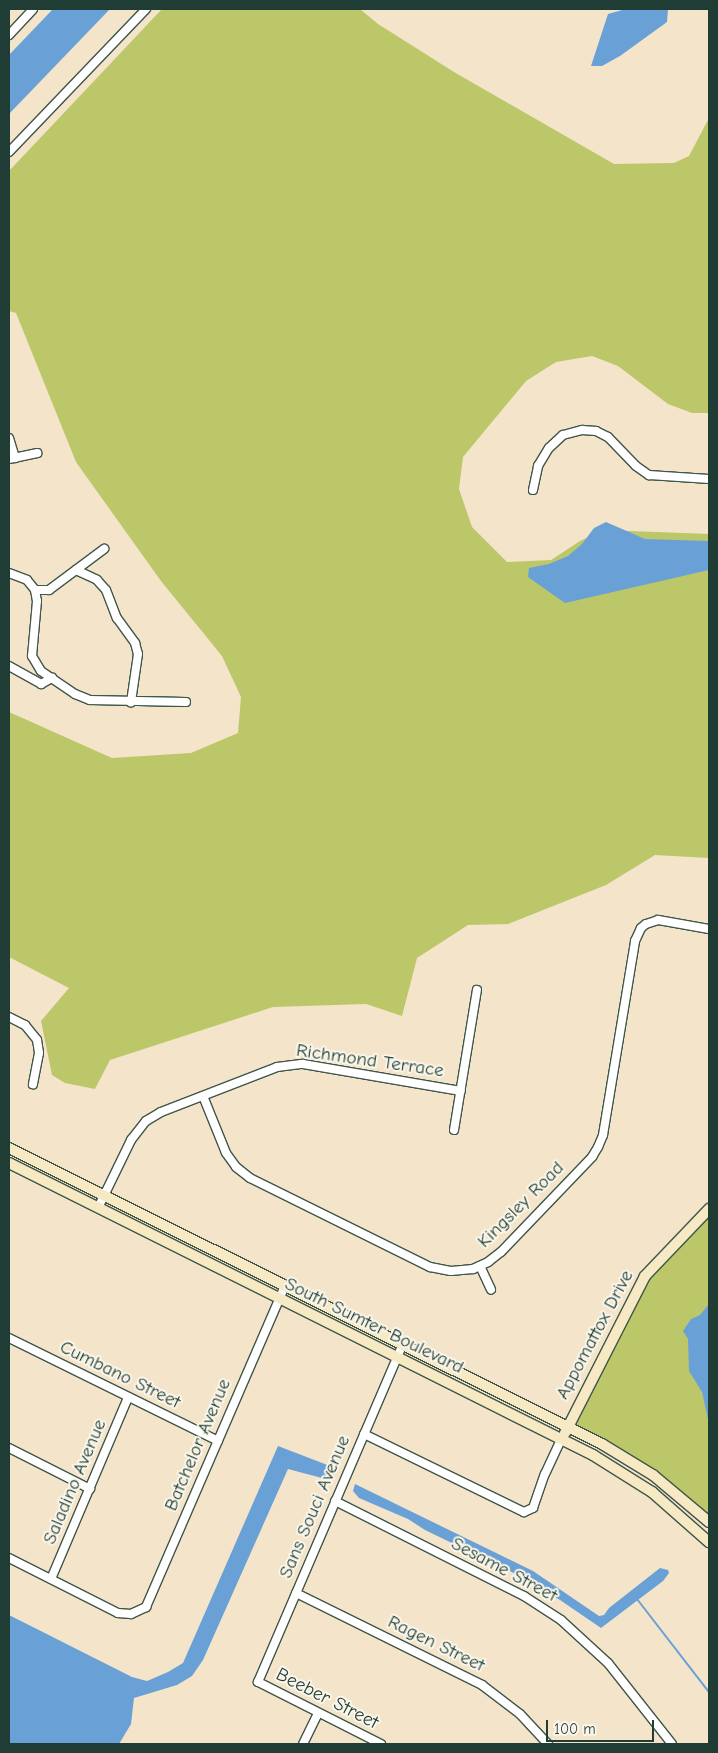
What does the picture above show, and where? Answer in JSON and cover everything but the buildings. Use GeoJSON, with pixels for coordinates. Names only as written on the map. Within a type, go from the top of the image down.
{"type":"FeatureCollection","features":[{"type":"Feature","properties":{"kind":"main road","name":"South Sumter Boulevard"},"geometry":{"type":"LineString","coordinates":[[9,1148],[403,1344],[640,1466],[678,1494],[709,1522]]}},
{"type":"Feature","properties":{"kind":"main road","name":"South Sumter Boulevard"},"geometry":{"type":"LineString","coordinates":[[9,1163],[562,1440],[634,1480],[671,1507],[709,1542]]}},
{"type":"Feature","properties":{"kind":"main road","name":"Appomattox Drive"},"geometry":{"type":"LineString","coordinates":[[562,1440],[645,1276],[709,1209]]}},
{"type":"Feature","properties":{"kind":"street"},"geometry":{"type":"LineString","coordinates":[[9,34],[33,9]]}},
{"type":"Feature","properties":{"kind":"street"},"geometry":{"type":"LineString","coordinates":[[9,152],[146,9]]}},
{"type":"Feature","properties":{"kind":"street"},"geometry":{"type":"LineString","coordinates":[[533,490],[538,466],[549,448],[563,435],[582,430],[596,431],[608,436],[636,466],[649,475],[709,479]]}},
{"type":"Feature","properties":{"kind":"street"},"geometry":{"type":"LineString","coordinates":[[9,438],[12,458],[37,453]]}},
{"type":"Feature","properties":{"kind":"street"},"geometry":{"type":"LineString","coordinates":[[35,590],[49,590],[104,549]]}},
{"type":"Feature","properties":{"kind":"street"},"geometry":{"type":"LineString","coordinates":[[76,570],[97,580],[106,590],[116,618],[135,643],[138,654],[131,702]]}},
{"type":"Feature","properties":{"kind":"street"},"geometry":{"type":"LineString","coordinates":[[9,573],[26,580],[35,590],[37,601],[32,656],[39,668],[52,678],[75,694],[90,700],[186,702]]}},
{"type":"Feature","properties":{"kind":"street"},"geometry":{"type":"LineString","coordinates":[[9,666],[41,684],[52,678]]}},
{"type":"Feature","properties":{"kind":"street","name":"Kingsley Road"},"geometry":{"type":"LineString","coordinates":[[203,1096],[226,1153],[236,1167],[250,1178],[430,1268],[451,1271],[480,1266],[500,1252],[592,1157],[598,1147],[603,1135],[635,940],[641,928],[658,920],[709,928]]}},
{"type":"Feature","properties":{"kind":"street"},"geometry":{"type":"LineString","coordinates":[[454,1130],[477,990]]}},
{"type":"Feature","properties":{"kind":"street"},"geometry":{"type":"LineString","coordinates":[[9,1017],[25,1025],[37,1040],[39,1053],[33,1084]]}},
{"type":"Feature","properties":{"kind":"street","name":"Richmond Terrace"},"geometry":{"type":"LineString","coordinates":[[98,1208],[131,1140],[142,1126],[161,1112],[277,1067],[293,1064],[461,1091]]}},
{"type":"Feature","properties":{"kind":"street"},"geometry":{"type":"LineString","coordinates":[[480,1266],[491,1290]]}},
{"type":"Feature","properties":{"kind":"street","name":"Batchelor Avenue"},"geometry":{"type":"LineString","coordinates":[[51,1579],[118,1612],[137,1613],[149,1602],[285,1286]]}},
{"type":"Feature","properties":{"kind":"street","name":"Cumbano Street"},"geometry":{"type":"LineString","coordinates":[[9,1338],[218,1441]]}},
{"type":"Feature","properties":{"kind":"street","name":"Sans Souci Avenue"},"geometry":{"type":"LineString","coordinates":[[258,1682],[403,1344]]}},
{"type":"Feature","properties":{"kind":"street","name":"Saladino Avenue"},"geometry":{"type":"LineString","coordinates":[[51,1579],[128,1398]]}},
{"type":"Feature","properties":{"kind":"street"},"geometry":{"type":"LineString","coordinates":[[364,1434],[524,1512],[533,1508],[545,1474],[562,1440]]}},
{"type":"Feature","properties":{"kind":"street"},"geometry":{"type":"LineString","coordinates":[[9,1448],[90,1488]]}},
{"type":"Feature","properties":{"kind":"street","name":"Sesame Street"},"geometry":{"type":"LineString","coordinates":[[335,1501],[524,1596],[561,1620],[608,1663],[672,1744]]}},
{"type":"Feature","properties":{"kind":"street"},"geometry":{"type":"LineString","coordinates":[[9,1558],[51,1579]]}},
{"type":"Feature","properties":{"kind":"street","name":"Ragen Street"},"geometry":{"type":"LineString","coordinates":[[296,1593],[482,1685],[520,1714],[548,1744]]}},
{"type":"Feature","properties":{"kind":"street","name":"Beeber Street"},"geometry":{"type":"LineString","coordinates":[[258,1682],[381,1744]]}},
{"type":"Feature","properties":{"kind":"street"},"geometry":{"type":"LineString","coordinates":[[303,1744],[318,1713]]}},
{"type":"Feature","properties":{"kind":"green space"},"geometry":{"type":"Polygon","coordinates":[[[162,9],[360,9],[378,24],[454,72],[614,164],[674,163],[689,156],[709,118],[709,413],[692,413],[668,404],[618,366],[592,356],[556,362],[526,381],[463,457],[459,489],[472,527],[507,562],[551,560],[580,541],[603,530],[709,534],[709,858],[655,855],[606,885],[508,924],[468,925],[417,958],[402,1016],[366,1004],[273,1007],[110,1060],[95,1089],[65,1083],[52,1075],[41,1021],[69,988],[9,957],[9,712],[112,758],[191,753],[238,733],[241,697],[222,656],[161,581],[76,462],[16,313],[9,311],[9,171],[162,9]]]}},
{"type":"Feature","properties":{"kind":"green space"},"geometry":{"type":"Polygon","coordinates":[[[709,1215],[709,1307],[701,1388],[709,1417],[709,1517],[656,1472],[573,1425],[648,1278],[709,1215]]]}},
{"type":"Feature","properties":{"kind":"water"},"geometry":{"type":"Polygon","coordinates":[[[53,9],[110,9],[9,114],[9,55],[53,9]]]}},
{"type":"Feature","properties":{"kind":"water"},"geometry":{"type":"Polygon","coordinates":[[[626,9],[668,9],[667,22],[620,56],[602,66],[591,66],[608,14],[626,9]]]}},
{"type":"Feature","properties":{"kind":"water"},"geometry":{"type":"Polygon","coordinates":[[[606,522],[645,539],[709,541],[709,570],[565,603],[528,577],[529,568],[549,564],[568,556],[582,544],[594,528],[606,522]]]}},
{"type":"Feature","properties":{"kind":"water"},"geometry":{"type":"Polygon","coordinates":[[[709,1304],[709,1424],[702,1392],[689,1371],[688,1339],[683,1331],[691,1319],[700,1315],[709,1304]]]}},
{"type":"Feature","properties":{"kind":"water"},"geometry":{"type":"Polygon","coordinates":[[[278,1446],[330,1466],[334,1477],[322,1478],[288,1469],[203,1660],[192,1676],[177,1685],[134,1698],[131,1724],[119,1744],[9,1744],[9,1615],[132,1677],[147,1681],[183,1663],[278,1446]]]}},
{"type":"Feature","properties":{"kind":"water"},"geometry":{"type":"Polygon","coordinates":[[[355,1484],[533,1571],[599,1616],[604,1615],[609,1608],[660,1568],[668,1570],[669,1573],[663,1581],[601,1628],[560,1600],[518,1575],[425,1530],[408,1519],[359,1498],[353,1491],[355,1484]]]}},
{"type":"Feature","properties":{"kind":"waterway"},"geometry":{"type":"LineString","coordinates":[[637,1599],[709,1692]]}}]}
